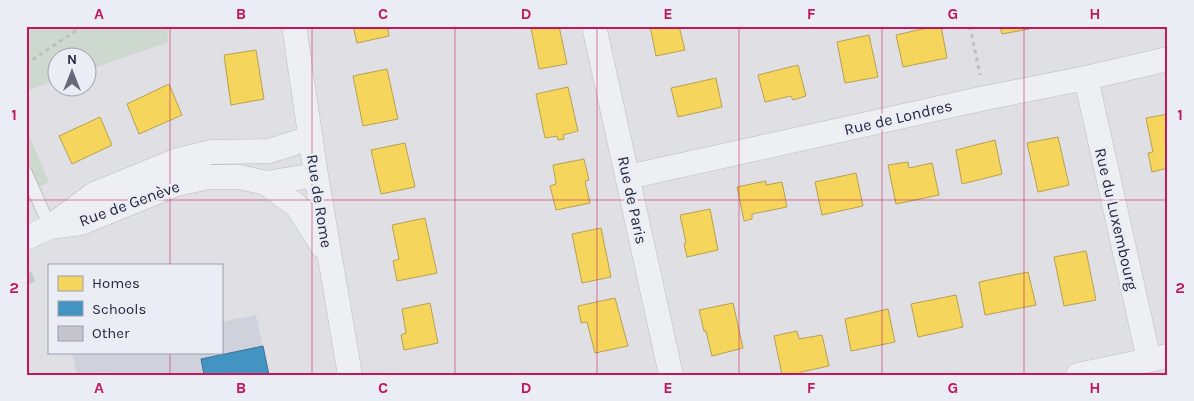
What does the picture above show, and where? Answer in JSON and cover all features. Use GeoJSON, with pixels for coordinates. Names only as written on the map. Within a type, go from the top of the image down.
{"type":"FeatureCollection","features":[{"type":"Feature","properties":{"kind":"street","name":"Rue de Rome"},"geometry":{"type":"LineString","coordinates":[[294,26],[310,138],[350,375]]}},
{"type":"Feature","properties":{"kind":"street","name":"Rue de Paris"},"geometry":{"type":"LineString","coordinates":[[594,26],[671,375]]}},
{"type":"Feature","properties":{"kind":"street","name":"Rue de Londres"},"geometry":{"type":"LineString","coordinates":[[628,177],[1168,59]]}},
{"type":"Feature","properties":{"kind":"street","name":"Rue du Luxembourg"},"geometry":{"type":"LineString","coordinates":[[1086,78],[1158,358]]}},
{"type":"Feature","properties":{"kind":"street","name":"Rue de Genève"},"geometry":{"type":"LineString","coordinates":[[26,238],[50,227],[94,194],[175,161],[211,152],[269,151],[310,138]]}},
{"type":"Feature","properties":{"kind":"street","name":"Rue de Genève"},"geometry":{"type":"LineString","coordinates":[[50,227],[81,223],[177,184],[208,178],[240,177],[266,183],[316,175]]}},
{"type":"Feature","properties":{"kind":"street","name":"Rue de Genève"},"geometry":{"type":"LineString","coordinates":[[266,183],[297,206],[329,256]]}},
{"type":"Feature","properties":{"kind":"street"},"geometry":{"type":"LineString","coordinates":[[1078,375],[1158,358]]}},
{"type":"Feature","properties":{"kind":"lane"},"geometry":{"type":"LineString","coordinates":[[26,173],[50,227]]}},
{"type":"Feature","properties":{"kind":"path"},"geometry":{"type":"LineString","coordinates":[[26,64],[77,30],[79,26]]}},
{"type":"Feature","properties":{"kind":"path"},"geometry":{"type":"LineString","coordinates":[[970,26],[985,98]]}},
{"type":"Feature","properties":{"kind":"shaded area"},"geometry":{"type":"Polygon","coordinates":[[[26,26],[167,26],[168,42],[98,66],[98,48],[48,48],[48,83],[26,91],[26,26]]]}},
{"type":"Feature","properties":{"kind":"shaded area"},"geometry":{"type":"Polygon","coordinates":[[[26,128],[49,182],[26,194],[26,128]]]}},
{"type":"Feature","properties":{"kind":"shaded area"},"geometry":{"type":"Polygon","coordinates":[[[256,315],[269,375],[77,375],[72,354],[222,354],[222,322],[256,315]]]}},
{"type":"Feature","properties":{"kind":"building: Homes"},"geometry":{"type":"Polygon","coordinates":[[[353,26],[387,26],[389,36],[357,43],[353,26]]]}},
{"type":"Feature","properties":{"kind":"building: Homes"},"geometry":{"type":"Polygon","coordinates":[[[559,26],[567,64],[539,69],[531,28],[559,26]]]}},
{"type":"Feature","properties":{"kind":"building: Homes"},"geometry":{"type":"Polygon","coordinates":[[[650,26],[679,26],[685,50],[656,56],[650,26]]]}},
{"type":"Feature","properties":{"kind":"building: Homes"},"geometry":{"type":"Polygon","coordinates":[[[941,26],[947,58],[903,67],[896,35],[941,26]]]}},
{"type":"Feature","properties":{"kind":"building: Homes"},"geometry":{"type":"Polygon","coordinates":[[[1000,26],[1029,26],[1029,29],[1002,34],[1000,26]]]}},
{"type":"Feature","properties":{"kind":"building: Homes"},"geometry":{"type":"Polygon","coordinates":[[[869,35],[878,77],[845,83],[837,42],[869,35]]]}},
{"type":"Feature","properties":{"kind":"building: Homes"},"geometry":{"type":"Polygon","coordinates":[[[256,50],[264,99],[231,105],[224,55],[256,50]]]}},
{"type":"Feature","properties":{"kind":"building: Homes"},"geometry":{"type":"Polygon","coordinates":[[[798,65],[806,96],[793,100],[791,96],[765,102],[758,75],[798,65]]]}},
{"type":"Feature","properties":{"kind":"building: Homes"},"geometry":{"type":"Polygon","coordinates":[[[387,69],[398,119],[363,126],[353,76],[387,69]]]}},
{"type":"Feature","properties":{"kind":"building: Homes"},"geometry":{"type":"Polygon","coordinates":[[[716,78],[722,107],[678,117],[671,88],[716,78]]]}},
{"type":"Feature","properties":{"kind":"building: Homes"},"geometry":{"type":"Polygon","coordinates":[[[169,84],[182,115],[139,134],[127,104],[169,84]]]}},
{"type":"Feature","properties":{"kind":"building: Homes"},"geometry":{"type":"Polygon","coordinates":[[[568,87],[578,131],[563,135],[564,139],[558,140],[557,136],[545,138],[536,94],[568,87]]]}},
{"type":"Feature","properties":{"kind":"building: Homes"},"geometry":{"type":"Polygon","coordinates":[[[1168,114],[1168,168],[1152,172],[1148,153],[1153,152],[1146,118],[1168,114]]]}},
{"type":"Feature","properties":{"kind":"building: Homes"},"geometry":{"type":"Polygon","coordinates":[[[100,117],[112,145],[72,164],[59,136],[100,117]]]}},
{"type":"Feature","properties":{"kind":"building: Homes"},"geometry":{"type":"Polygon","coordinates":[[[1058,137],[1069,185],[1038,192],[1027,143],[1058,137]]]}},
{"type":"Feature","properties":{"kind":"building: Homes"},"geometry":{"type":"Polygon","coordinates":[[[995,140],[1002,174],[962,184],[956,150],[995,140]]]}},
{"type":"Feature","properties":{"kind":"building: Homes"},"geometry":{"type":"Polygon","coordinates":[[[405,143],[415,187],[381,194],[371,150],[405,143]]]}},
{"type":"Feature","properties":{"kind":"building: Homes"},"geometry":{"type":"Polygon","coordinates":[[[584,159],[589,180],[585,181],[590,203],[556,210],[550,186],[556,184],[553,165],[584,159]]]}},
{"type":"Feature","properties":{"kind":"building: Homes"},"geometry":{"type":"Polygon","coordinates":[[[908,162],[909,168],[932,163],[939,195],[896,204],[888,165],[908,162]]]}},
{"type":"Feature","properties":{"kind":"building: Homes"},"geometry":{"type":"Polygon","coordinates":[[[856,173],[863,206],[822,215],[815,182],[856,173]]]}},
{"type":"Feature","properties":{"kind":"building: Homes"},"geometry":{"type":"Polygon","coordinates":[[[766,181],[766,185],[782,182],[787,207],[752,214],[752,219],[744,221],[737,187],[766,181]]]}},
{"type":"Feature","properties":{"kind":"building: Homes"},"geometry":{"type":"Polygon","coordinates":[[[710,209],[718,250],[687,257],[680,215],[710,209]]]}},
{"type":"Feature","properties":{"kind":"building: Homes"},"geometry":{"type":"Polygon","coordinates":[[[425,218],[437,273],[397,281],[393,261],[399,259],[392,225],[425,218]]]}},
{"type":"Feature","properties":{"kind":"building: Homes"},"geometry":{"type":"Polygon","coordinates":[[[601,228],[611,277],[582,283],[572,234],[601,228]]]}},
{"type":"Feature","properties":{"kind":"building: Homes"},"geometry":{"type":"Polygon","coordinates":[[[1086,251],[1096,300],[1064,306],[1054,257],[1086,251]]]}},
{"type":"Feature","properties":{"kind":"building: Homes"},"geometry":{"type":"Polygon","coordinates":[[[1028,272],[1036,305],[985,315],[979,282],[1028,272]]]}},
{"type":"Feature","properties":{"kind":"building: Homes"},"geometry":{"type":"Polygon","coordinates":[[[956,295],[963,327],[918,337],[911,304],[956,295]]]}},
{"type":"Feature","properties":{"kind":"building: Homes"},"geometry":{"type":"Polygon","coordinates":[[[615,298],[628,346],[595,353],[587,322],[581,323],[578,306],[615,298]]]}},
{"type":"Feature","properties":{"kind":"building: Homes"},"geometry":{"type":"Polygon","coordinates":[[[430,303],[438,343],[404,350],[401,335],[406,333],[402,309],[430,303]]]}},
{"type":"Feature","properties":{"kind":"building: Homes"},"geometry":{"type":"Polygon","coordinates":[[[733,303],[743,348],[712,356],[699,310],[733,303]]]}},
{"type":"Feature","properties":{"kind":"building: Homes"},"geometry":{"type":"Polygon","coordinates":[[[888,309],[895,342],[851,351],[845,319],[888,309]]]}},
{"type":"Feature","properties":{"kind":"building: Homes"},"geometry":{"type":"Polygon","coordinates":[[[797,331],[799,339],[822,335],[829,366],[801,372],[801,375],[782,375],[774,336],[797,331]]]}},
{"type":"Feature","properties":{"kind":"building: Schools"},"geometry":{"type":"Polygon","coordinates":[[[263,346],[269,375],[204,375],[201,359],[263,346]]]}},
{"type":"Feature","properties":{"kind":"building: Other"},"geometry":{"type":"Polygon","coordinates":[[[31,271],[35,281],[26,286],[26,273],[31,271]]]}}]}
